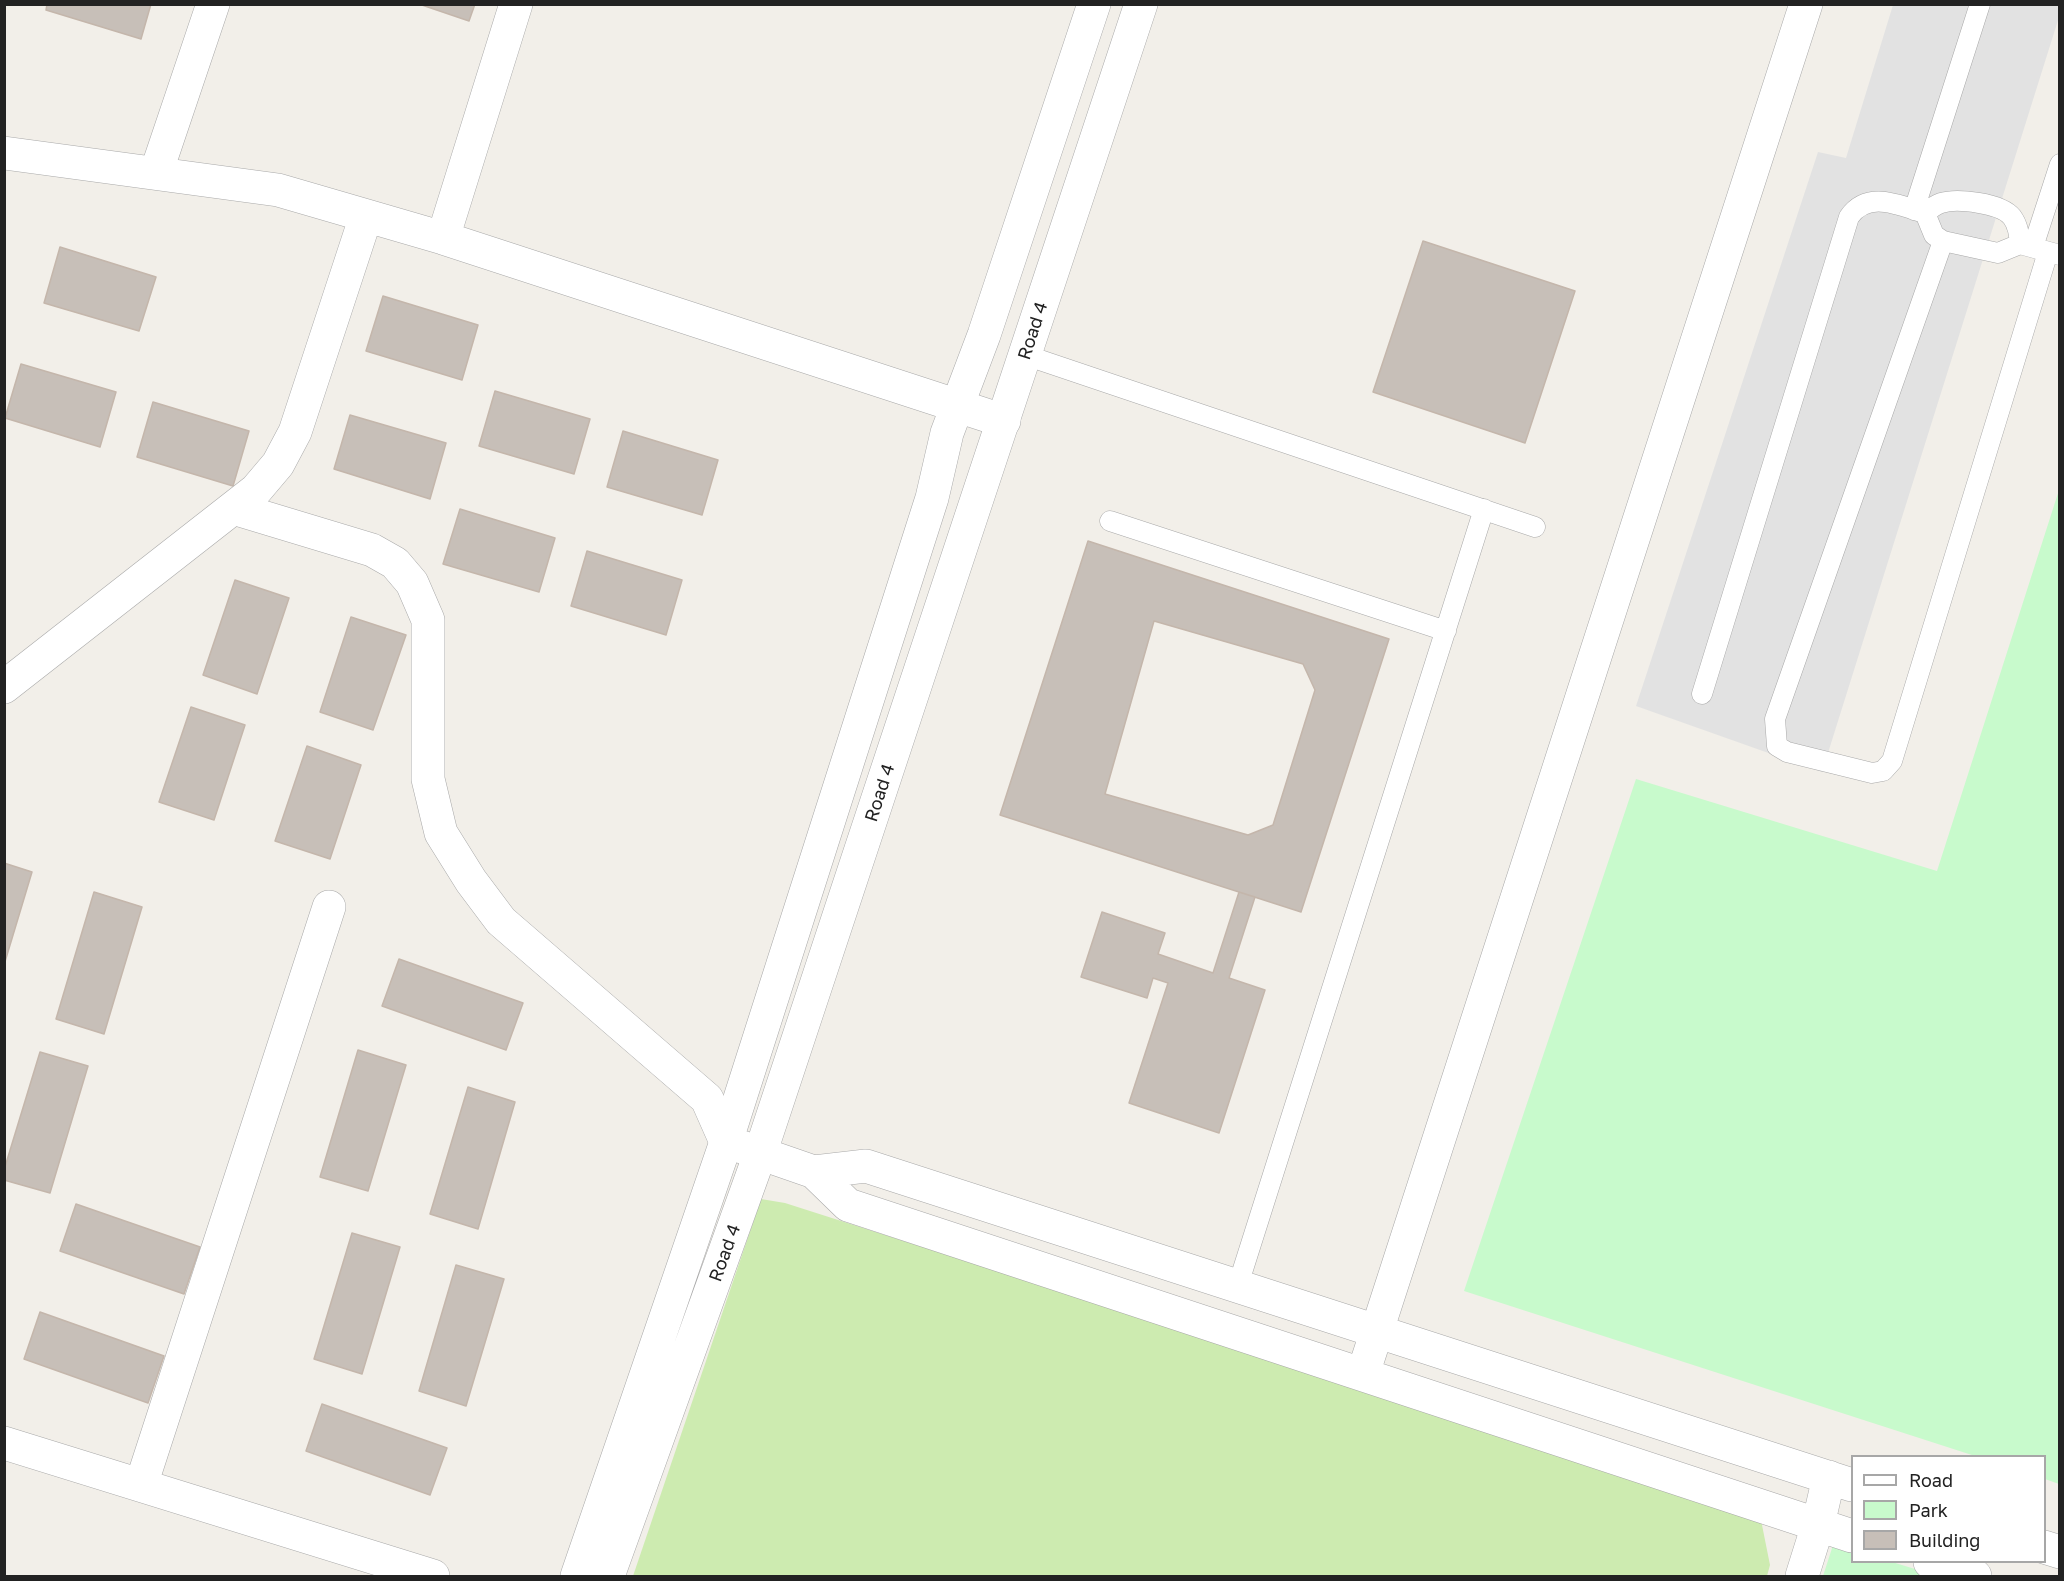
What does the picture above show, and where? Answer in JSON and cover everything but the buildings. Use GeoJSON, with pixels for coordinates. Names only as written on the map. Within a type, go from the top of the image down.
{"type":"FeatureCollection","features":[{"type":"Feature","properties":{"kind":"street"},"geometry":{"type":"LineString","coordinates":[[156,173],[213,4]]}},
{"type":"Feature","properties":{"kind":"street"},"geometry":{"type":"LineString","coordinates":[[444,238],[516,4]]}},
{"type":"Feature","properties":{"kind":"street","name":"Road 4"},"geometry":{"type":"LineString","coordinates":[[577,1576],[726,1142],[932,498],[947,433],[959,406],[1094,4]]}},
{"type":"Feature","properties":{"kind":"street","name":"Road 4"},"geometry":{"type":"LineString","coordinates":[[608,1576],[760,1154],[1141,4]]}},
{"type":"Feature","properties":{"kind":"street"},"geometry":{"type":"LineString","coordinates":[[1363,1374],[1806,4]]}},
{"type":"Feature","properties":{"kind":"street"},"geometry":{"type":"LineString","coordinates":[[4,153],[278,190],[444,238],[1004,421]]}},
{"type":"Feature","properties":{"kind":"street"},"geometry":{"type":"LineString","coordinates":[[4,687],[256,490],[278,464],[295,432],[366,216]]}},
{"type":"Feature","properties":{"kind":"street"},"geometry":{"type":"LineString","coordinates":[[233,508],[372,550],[395,563],[412,583],[428,621],[428,779],[441,833],[471,881],[501,921],[707,1100],[726,1142],[814,1172],[866,1166],[1840,1481],[1818,1525],[1802,1576]]}},
{"type":"Feature","properties":{"kind":"street"},"geometry":{"type":"LineString","coordinates":[[141,1485],[329,907]]}},
{"type":"Feature","properties":{"kind":"street"},"geometry":{"type":"LineString","coordinates":[[814,1172],[848,1205],[1851,1536]]}},
{"type":"Feature","properties":{"kind":"street"},"geometry":{"type":"LineString","coordinates":[[4,1443],[433,1576]]}},
{"type":"Feature","properties":{"kind":"street"},"geometry":{"type":"LineString","coordinates":[[1933,1563],[1975,1576]]}},
{"type":"Feature","properties":{"kind":"lane"},"geometry":{"type":"LineString","coordinates":[[1980,4],[1920,212],[1934,235],[1943,241],[1998,253],[2040,249]]}},
{"type":"Feature","properties":{"kind":"lane"},"geometry":{"type":"LineString","coordinates":[[1943,241],[1775,719],[1777,746],[1787,752],[1872,773],[1883,771],[1892,761],[2040,249],[2060,164]]}},
{"type":"Feature","properties":{"kind":"lane"},"geometry":{"type":"LineString","coordinates":[[1702,694],[1849,217],[1857,206],[1871,200],[1920,212],[1937,204],[1959,199],[2001,209],[2012,216],[2018,227],[2040,249]]}},
{"type":"Feature","properties":{"kind":"lane"},"geometry":{"type":"LineString","coordinates":[[1025,355],[1534,527]]}},
{"type":"Feature","properties":{"kind":"lane"},"geometry":{"type":"LineString","coordinates":[[1238,1285],[1484,509]]}},
{"type":"Feature","properties":{"kind":"lane"},"geometry":{"type":"LineString","coordinates":[[1110,521],[1446,631]]}},
{"type":"Feature","properties":{"kind":"green space"},"geometry":{"type":"Polygon","coordinates":[[[2059,490],[2059,1484],[2046,1479],[2046,1455],[1972,1455],[1464,1291],[1636,779],[1937,871],[2059,490]]]}},
{"type":"Feature","properties":{"kind":"green space"},"geometry":{"type":"Polygon","coordinates":[[[761,1199],[785,1203],[1760,1515],[1770,1565],[1767,1576],[633,1576],[761,1199]]]}},
{"type":"Feature","properties":{"kind":"green space"},"geometry":{"type":"Polygon","coordinates":[[[1834,1542],[1851,1549],[1851,1563],[1895,1563],[1938,1576],[1823,1576],[1834,1542]]]}},
{"type":"Feature","properties":{"kind":"shaded area"},"geometry":{"type":"Polygon","coordinates":[[[1893,5],[2059,5],[2059,17],[1822,772],[1636,706],[1818,152],[1846,158],[1893,5]]]}}]}
